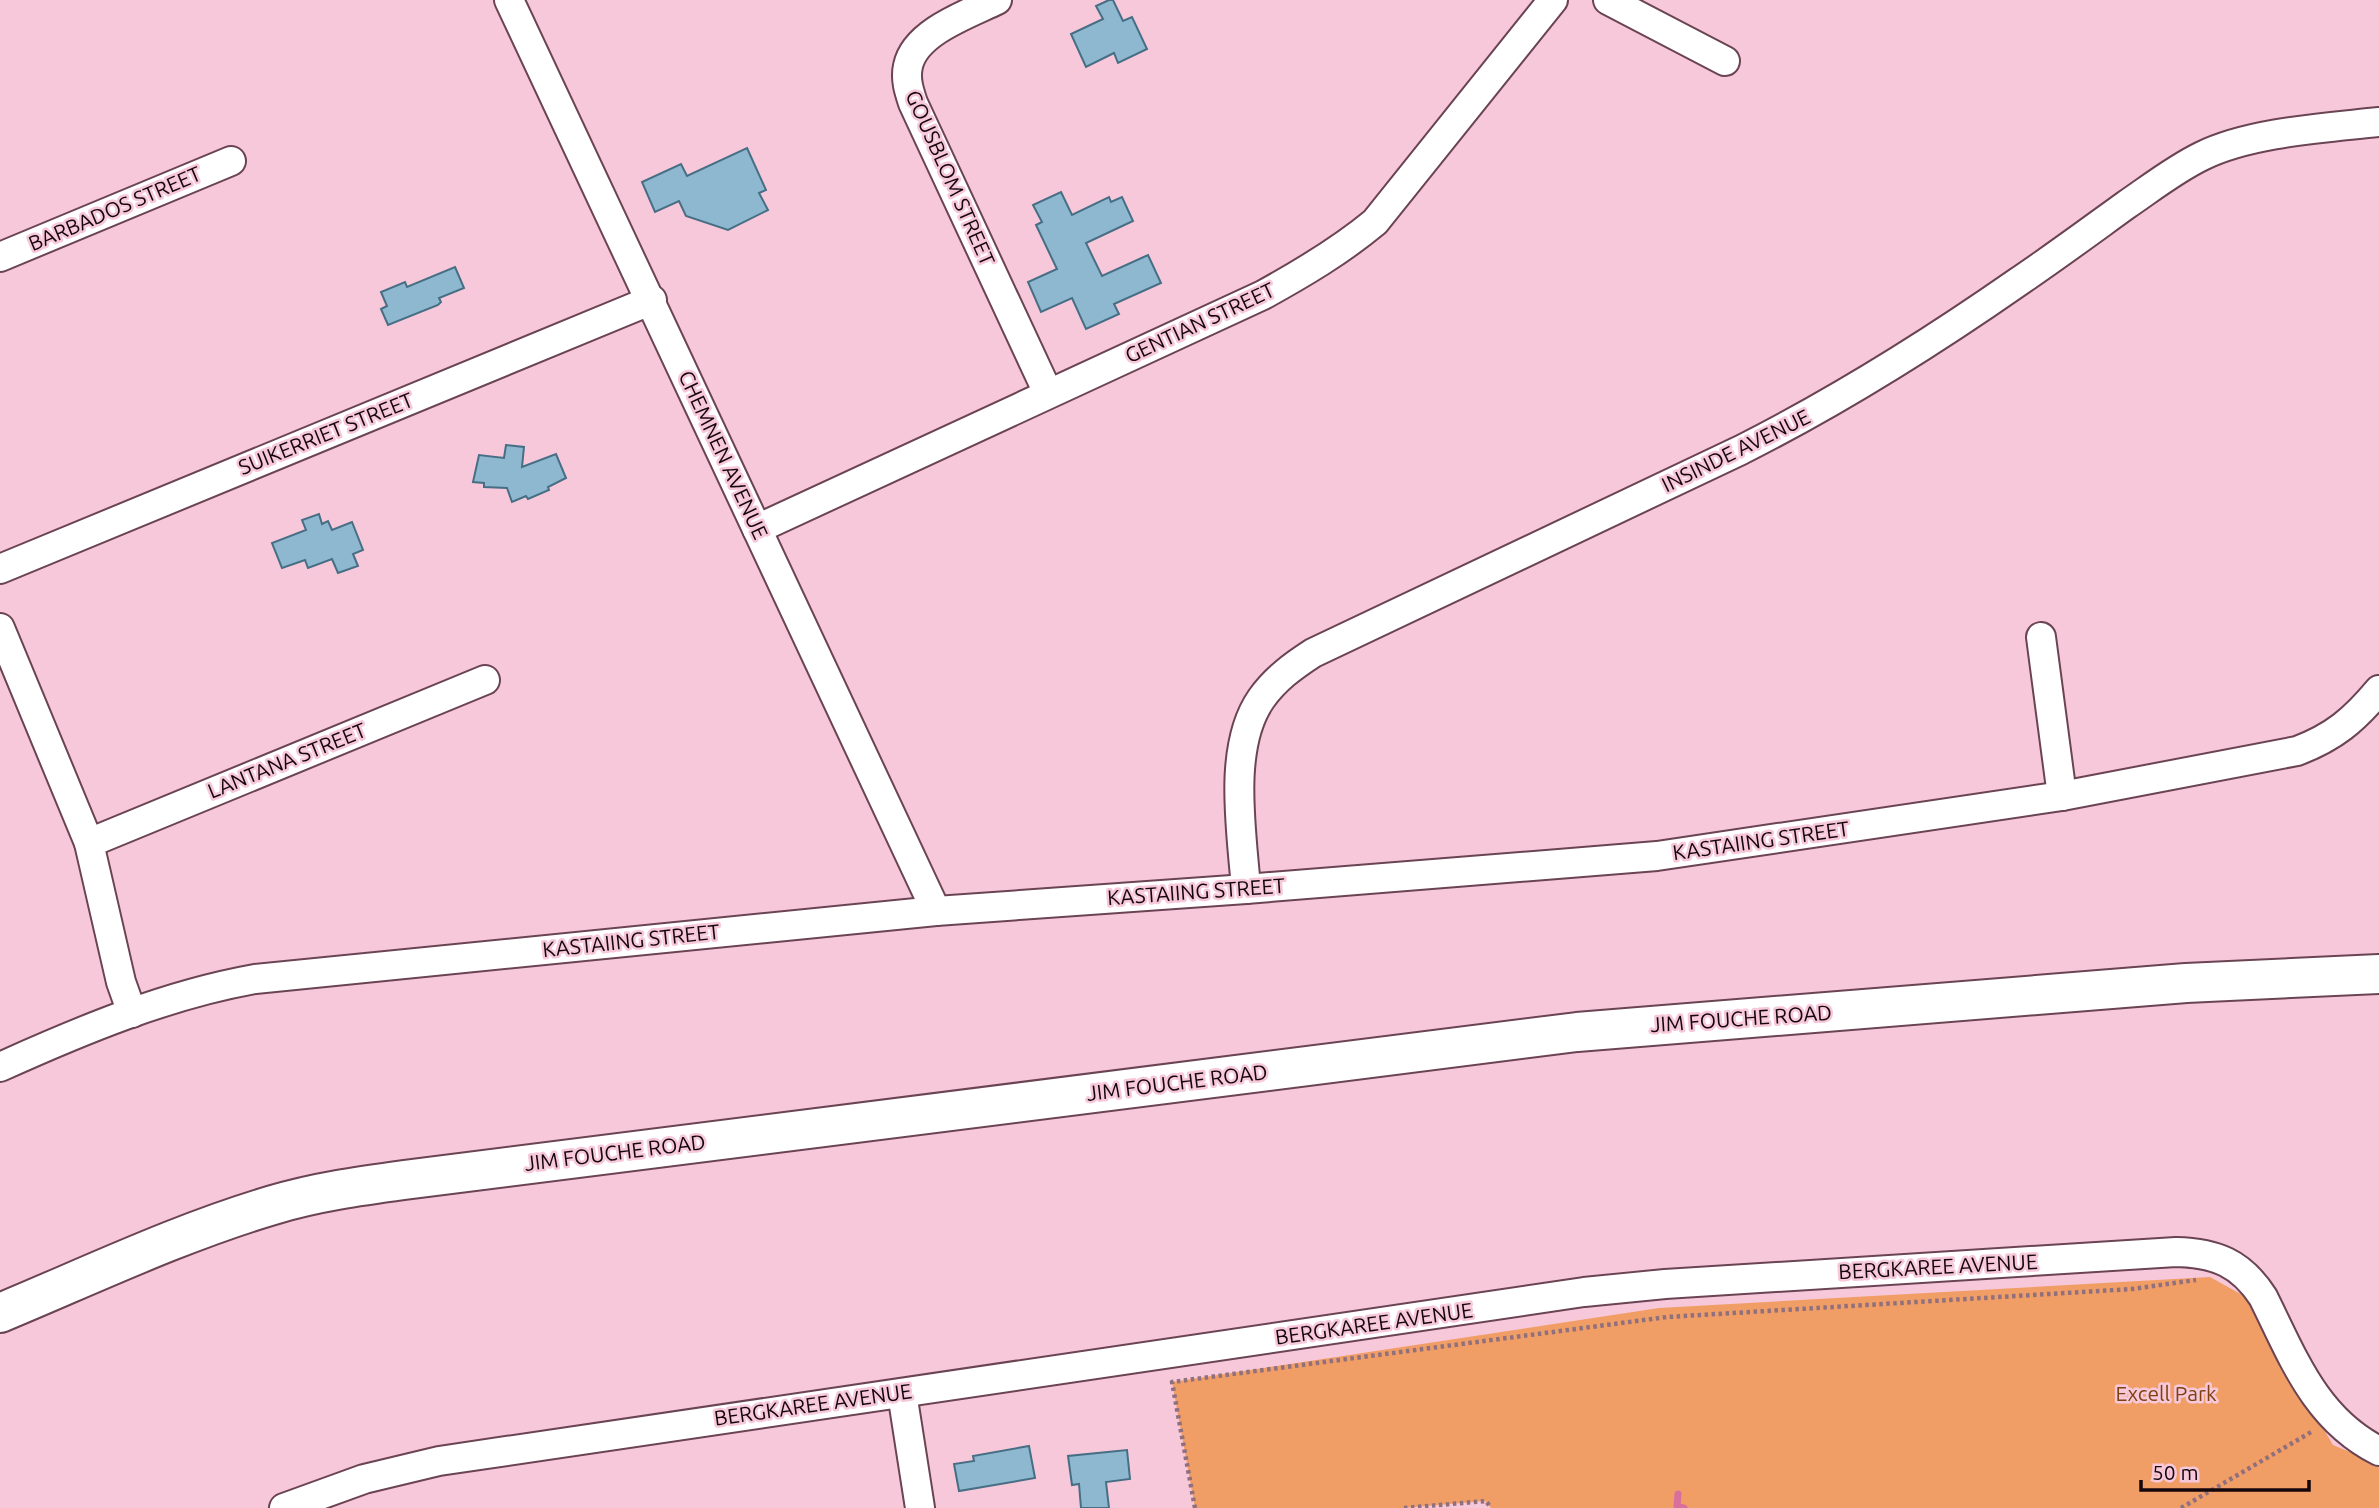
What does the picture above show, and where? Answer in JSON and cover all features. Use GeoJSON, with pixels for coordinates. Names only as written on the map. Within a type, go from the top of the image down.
{"type":"FeatureCollection","features":[{"type":"Feature","properties":{"kind":"street","name":"CHEMNEN AVENUE"},"geometry":{"type":"LineString","coordinates":[[509,0],[652,300],[936,911]]}},
{"type":"Feature","properties":{"kind":"street","name":"GOUSBLOM STREET"},"geometry":{"type":"LineString","coordinates":[[997,0],[958,18],[925,38],[912,53],[907,68],[907,81],[913,103],[1048,393]]}},
{"type":"Feature","properties":{"kind":"street","name":"GENTIAN STREET"},"geometry":{"type":"LineString","coordinates":[[757,529],[1263,295],[1315,267],[1352,242],[1375,222],[1553,0]]}},
{"type":"Feature","properties":{"kind":"street"},"geometry":{"type":"LineString","coordinates":[[1608,0],[1725,61]]}},
{"type":"Feature","properties":{"kind":"street","name":"INSINDE AVENUE"},"geometry":{"type":"LineString","coordinates":[[1246,889],[1239,778],[1242,749],[1249,722],[1260,700],[1274,683],[1313,653],[1741,450],[1807,416],[1886,370],[2017,283],[2162,180],[2203,155],[2243,141],[2379,122]]}},
{"type":"Feature","properties":{"kind":"street","name":"BARBADOS STREET"},"geometry":{"type":"LineString","coordinates":[[0,257],[230,161]]}},
{"type":"Feature","properties":{"kind":"street","name":"SUIKERRIET STREET"},"geometry":{"type":"LineString","coordinates":[[0,569],[652,300]]}},
{"type":"Feature","properties":{"kind":"street"},"geometry":{"type":"LineString","coordinates":[[0,628],[89,843],[121,982],[132,1013]]}},
{"type":"Feature","properties":{"kind":"street"},"geometry":{"type":"LineString","coordinates":[[2041,637],[2062,796]]}},
{"type":"Feature","properties":{"kind":"street","name":"LANTANA STREET"},"geometry":{"type":"LineString","coordinates":[[89,843],[485,680]]}},
{"type":"Feature","properties":{"kind":"street","name":"KASTAIING STREET"},"geometry":{"type":"LineString","coordinates":[[0,1067],[191,992],[255,979],[936,911],[1657,856],[2062,796],[2297,751],[2322,742],[2340,730],[2379,690]]}},
{"type":"Feature","properties":{"kind":"street","name":"JIM FOUCHE ROAD"},"geometry":{"type":"LineString","coordinates":[[0,1313],[227,1220],[318,1193],[379,1183],[1577,1032],[2186,983],[2379,974]]}},
{"type":"Feature","properties":{"kind":"street","name":"BERGKAREE AVENUE"},"geometry":{"type":"LineString","coordinates":[[284,1508],[364,1479],[439,1461],[1611,1289],[2189,1252],[2216,1257],[2230,1263],[2253,1282],[2319,1403],[2347,1431],[2379,1451]]}},
{"type":"Feature","properties":{"kind":"street"},"geometry":{"type":"LineString","coordinates":[[902,1392],[920,1508]]}},
{"type":"Feature","properties":{"kind":"path"},"geometry":{"type":"LineString","coordinates":[[1195,1508],[1172,1382],[1667,1317],[2132,1289],[2209,1279]]}},
{"type":"Feature","properties":{"kind":"path"},"geometry":{"type":"LineString","coordinates":[[2181,1508],[2321,1426]]}},
{"type":"Feature","properties":{"kind":"path"},"geometry":{"type":"LineString","coordinates":[[1404,1508],[1486,1501],[1491,1508]]}},
{"type":"Feature","properties":{"kind":"green space","name":"Excell Park"},"geometry":{"type":"Polygon","coordinates":[[[2210,1277],[2246,1297],[2333,1445],[2379,1464],[2379,1508],[1491,1508],[1485,1501],[1404,1508],[1195,1508],[1172,1382],[1659,1308],[2210,1277]]]}},
{"type":"Feature","properties":{"kind":"building"},"geometry":{"type":"Polygon","coordinates":[[[1113,0],[1123,21],[1132,17],[1147,49],[1118,63],[1114,53],[1086,67],[1071,34],[1103,19],[1096,6],[1113,0]]]}},
{"type":"Feature","properties":{"kind":"building"},"geometry":{"type":"Polygon","coordinates":[[[747,148],[766,190],[759,193],[768,210],[728,230],[686,216],[679,201],[655,212],[642,182],[681,164],[687,176],[747,148]]]}},
{"type":"Feature","properties":{"kind":"building"},"geometry":{"type":"Polygon","coordinates":[[[1061,192],[1072,215],[1109,197],[1111,202],[1122,197],[1133,221],[1086,243],[1102,276],[1148,255],[1161,283],[1114,304],[1119,314],[1086,329],[1072,298],[1041,312],[1028,282],[1057,269],[1036,225],[1042,222],[1033,205],[1061,192]]]}},
{"type":"Feature","properties":{"kind":"building"},"geometry":{"type":"Polygon","coordinates":[[[455,267],[464,288],[439,298],[441,302],[438,305],[388,325],[381,309],[387,306],[381,292],[405,282],[407,287],[455,267]]]}},
{"type":"Feature","properties":{"kind":"building"},"geometry":{"type":"Polygon","coordinates":[[[506,445],[524,447],[522,467],[556,454],[566,478],[548,487],[549,490],[512,502],[507,488],[484,487],[484,483],[473,482],[479,455],[504,458],[506,445]]]}},
{"type":"Feature","properties":{"kind":"building"},"geometry":{"type":"Polygon","coordinates":[[[319,514],[322,524],[328,521],[332,530],[352,522],[363,550],[353,554],[358,566],[338,573],[332,559],[308,568],[305,560],[282,568],[272,543],[306,530],[302,520],[319,514]]]}},
{"type":"Feature","properties":{"kind":"building"},"geometry":{"type":"Polygon","coordinates":[[[1029,1446],[1035,1478],[959,1491],[954,1464],[974,1461],[973,1456],[1029,1446]]]}},
{"type":"Feature","properties":{"kind":"building"},"geometry":{"type":"Polygon","coordinates":[[[1127,1450],[1130,1479],[1106,1482],[1109,1508],[1081,1508],[1079,1484],[1072,1485],[1068,1456],[1127,1450]]]}},
{"type":"Feature","properties":{"kind":"waterway"},"geometry":{"type":"LineString","coordinates":[[1678,1494],[1677,1506],[1684,1508]]}}]}
